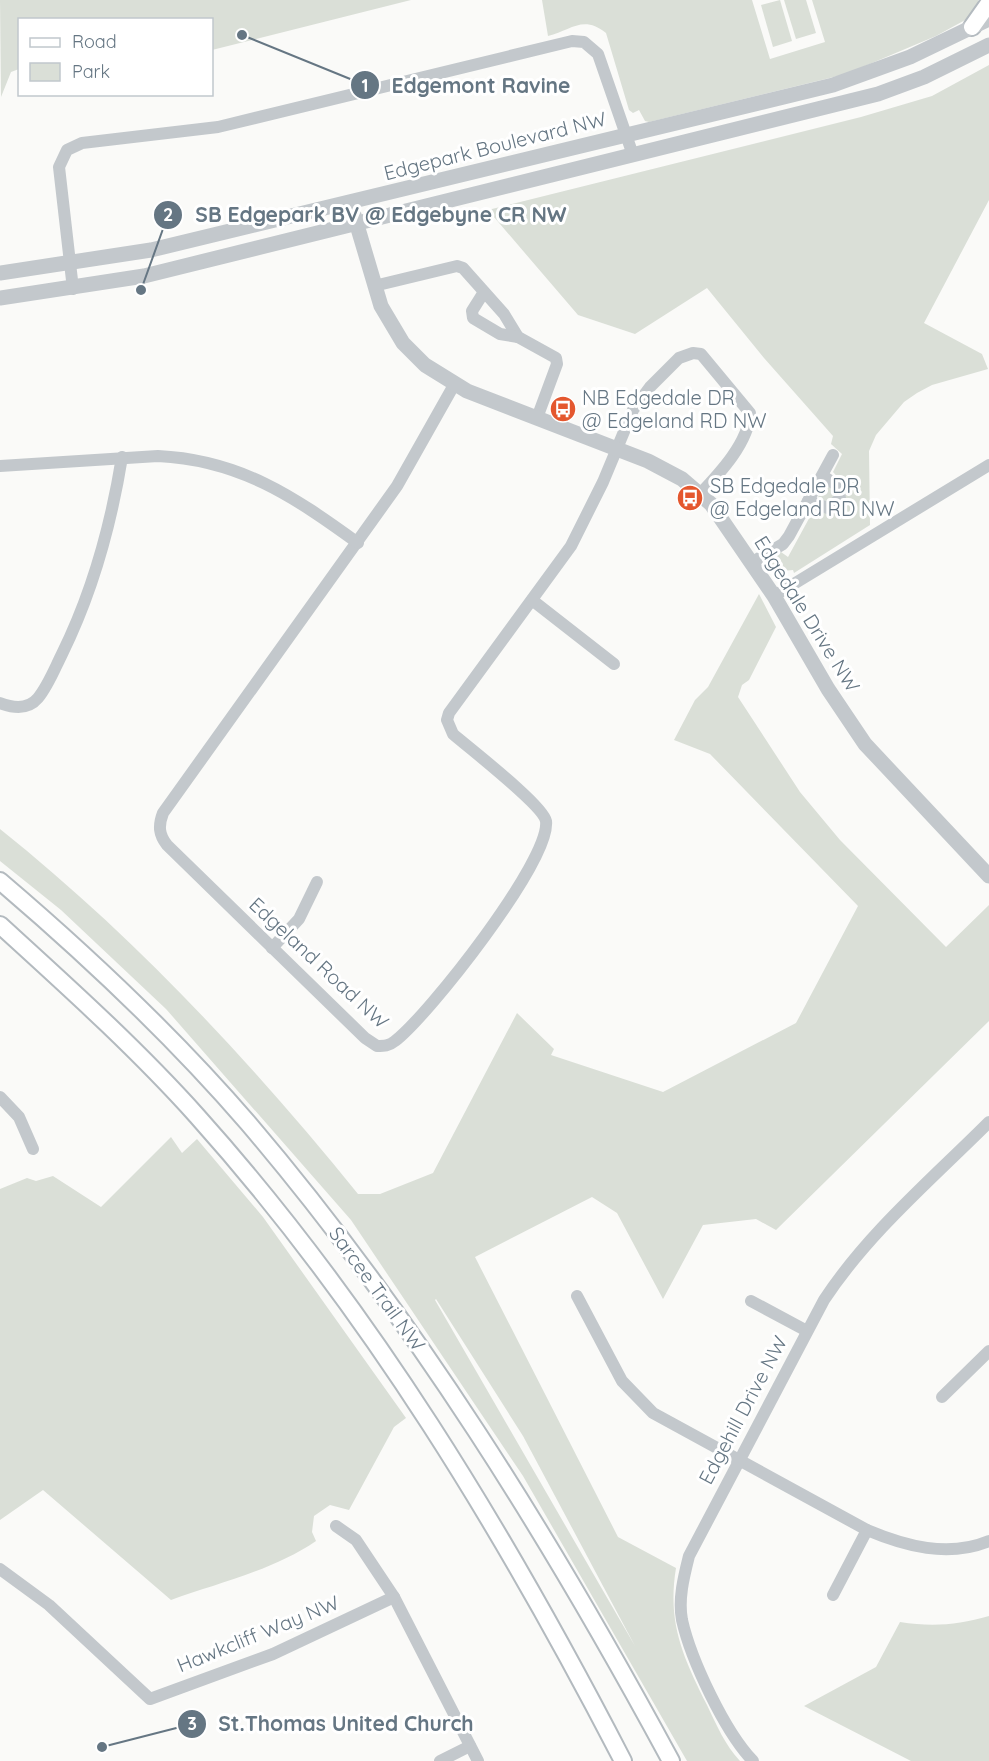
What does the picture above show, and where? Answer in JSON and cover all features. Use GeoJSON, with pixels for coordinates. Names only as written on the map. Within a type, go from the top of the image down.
{"type":"FeatureCollection","features":[{"type":"Feature","properties":{"kind":"main road"},"geometry":{"type":"LineString","coordinates":[[972,27],[989,3]]}},
{"type":"Feature","properties":{"kind":"main road","name":"Sarcee Trail NW"},"geometry":{"type":"LineString","coordinates":[[0,881],[78,947],[173,1041],[247,1123],[338,1235],[419,1346],[549,1545],[671,1761]]}},
{"type":"Feature","properties":{"kind":"main road","name":"Sarcee Trail NW"},"geometry":{"type":"LineString","coordinates":[[0,925],[93,1010],[196,1115],[270,1202],[334,1283],[416,1399],[488,1516],[544,1612],[623,1761]]}},
{"type":"Feature","properties":{"kind":"street","name":"Edgepark Boulevard NW"},"geometry":{"type":"LineString","coordinates":[[0,273],[151,250],[626,136],[862,76],[910,57],[989,19]]}},
{"type":"Feature","properties":{"kind":"street"},"geometry":{"type":"LineString","coordinates":[[73,289],[60,167],[67,150],[82,142],[218,127],[572,41],[584,42],[598,54],[633,155]]}},
{"type":"Feature","properties":{"kind":"street"},"geometry":{"type":"LineString","coordinates":[[0,298],[73,289],[144,276],[878,94],[924,77],[989,45]]}},
{"type":"Feature","properties":{"kind":"street","name":"Edgedale Drive NW"},"geometry":{"type":"LineString","coordinates":[[351,203],[381,306],[404,343],[425,365],[454,385],[664,468],[711,504],[774,596],[828,689],[865,744],[989,876]]}},
{"type":"Feature","properties":{"kind":"street"},"geometry":{"type":"LineString","coordinates":[[374,286],[459,266],[504,314],[518,337]]}},
{"type":"Feature","properties":{"kind":"street"},"geometry":{"type":"LineString","coordinates":[[484,292],[472,311],[473,318],[500,334],[518,337],[552,353],[557,361],[537,418]]}},
{"type":"Feature","properties":{"kind":"street","name":"Edgeland Road NW"},"geometry":{"type":"LineString","coordinates":[[454,385],[398,486],[162,813],[159,822],[162,838],[167,845],[365,1038],[377,1046],[392,1044],[396,1040],[439,994],[483,939],[535,855],[545,830],[546,820],[535,804],[453,734],[447,720],[453,705],[556,568],[584,522],[633,410],[650,387],[679,358],[693,353],[701,354],[750,413],[749,423],[738,444],[720,473],[700,494]]}},
{"type":"Feature","properties":{"kind":"street"},"geometry":{"type":"LineString","coordinates":[[751,563],[783,544],[833,455]]}},
{"type":"Feature","properties":{"kind":"street"},"geometry":{"type":"LineString","coordinates":[[0,703],[19,708],[28,705],[37,699],[55,667],[82,608],[98,562],[122,457]]}},
{"type":"Feature","properties":{"kind":"street"},"geometry":{"type":"LineString","coordinates":[[0,466],[122,457],[180,457],[222,465],[288,494],[358,543]]}},
{"type":"Feature","properties":{"kind":"street"},"geometry":{"type":"LineString","coordinates":[[774,596],[989,465]]}},
{"type":"Feature","properties":{"kind":"street"},"geometry":{"type":"LineString","coordinates":[[808,501],[828,508],[840,499],[840,488],[823,476]]}},
{"type":"Feature","properties":{"kind":"street"},"geometry":{"type":"LineString","coordinates":[[532,600],[614,664]]}},
{"type":"Feature","properties":{"kind":"street"},"geometry":{"type":"LineString","coordinates":[[272,948],[299,919],[317,882]]}},
{"type":"Feature","properties":{"kind":"street"},"geometry":{"type":"LineString","coordinates":[[0,1097],[19,1117],[33,1149]]}},
{"type":"Feature","properties":{"kind":"street","name":"Edgehill Drive NW"},"geometry":{"type":"LineString","coordinates":[[753,1761],[732,1733],[691,1654],[682,1618],[682,1592],[689,1556],[824,1300],[858,1254],[989,1122]]}},
{"type":"Feature","properties":{"kind":"street"},"geometry":{"type":"LineString","coordinates":[[577,1296],[610,1362],[634,1395],[666,1423],[867,1530],[892,1541],[931,1549],[979,1546],[989,1542]]}},
{"type":"Feature","properties":{"kind":"street"},"geometry":{"type":"LineString","coordinates":[[751,1301],[807,1331]]}},
{"type":"Feature","properties":{"kind":"street"},"geometry":{"type":"LineString","coordinates":[[942,1396],[989,1351]]}},
{"type":"Feature","properties":{"kind":"street"},"geometry":{"type":"LineString","coordinates":[[336,1526],[356,1540],[394,1597],[478,1761]]}},
{"type":"Feature","properties":{"kind":"street"},"geometry":{"type":"LineString","coordinates":[[833,1595],[867,1530]]}},
{"type":"Feature","properties":{"kind":"street","name":"Hawkcliff Way NW"},"geometry":{"type":"LineString","coordinates":[[0,1569],[49,1605],[150,1699],[273,1654],[394,1597]]}},
{"type":"Feature","properties":{"kind":"street"},"geometry":{"type":"LineString","coordinates":[[440,1761],[470,1746]]}},
{"type":"Feature","properties":{"kind":"green space"},"geometry":{"type":"Polygon","coordinates":[[[0,0],[411,0],[213,50],[213,18],[18,18],[18,69],[11,72],[1,97],[0,0]]]}},
{"type":"Feature","properties":{"kind":"green space"},"geometry":{"type":"Polygon","coordinates":[[[542,0],[752,0],[770,59],[825,42],[812,0],[978,0],[979,8],[967,19],[936,36],[846,74],[649,122],[645,121],[639,110],[633,113],[629,110],[606,33],[598,27],[583,24],[548,36],[542,0]]]}},
{"type":"Feature","properties":{"kind":"green space"},"geometry":{"type":"Polygon","coordinates":[[[780,0],[792,41],[773,47],[761,5],[780,0]]]}},
{"type":"Feature","properties":{"kind":"green space"},"geometry":{"type":"Polygon","coordinates":[[[784,0],[806,0],[816,33],[796,39],[784,0]]]}},
{"type":"Feature","properties":{"kind":"green space"},"geometry":{"type":"Polygon","coordinates":[[[989,65],[989,200],[924,323],[982,354],[988,369],[932,385],[904,402],[876,435],[869,451],[870,525],[794,573],[793,570],[773,572],[767,567],[769,560],[781,552],[788,557],[812,513],[833,513],[844,502],[843,483],[833,472],[842,454],[831,444],[833,436],[764,358],[707,288],[635,334],[578,315],[488,210],[861,117],[932,96],[989,65]]]}},
{"type":"Feature","properties":{"kind":"green space"},"geometry":{"type":"Polygon","coordinates":[[[827,485],[836,492],[831,503],[818,498],[821,487],[827,485]]]}},
{"type":"Feature","properties":{"kind":"green space"},"geometry":{"type":"Polygon","coordinates":[[[759,594],[776,627],[749,680],[742,685],[738,697],[800,792],[840,840],[946,947],[989,905],[989,1021],[776,1230],[756,1219],[703,1225],[663,1299],[617,1213],[592,1197],[475,1257],[618,1537],[676,1568],[674,1606],[684,1655],[721,1734],[740,1761],[687,1761],[523,1476],[351,1220],[166,1009],[61,910],[0,861],[0,829],[97,912],[144,956],[233,1048],[358,1194],[380,1194],[433,1173],[517,1013],[554,1049],[551,1055],[663,1092],[796,1023],[858,906],[710,754],[674,740],[695,700],[708,687],[759,594]],[[436,1299],[635,1646],[523,1436],[436,1299]]]}},
{"type":"Feature","properties":{"kind":"green space"},"geometry":{"type":"Polygon","coordinates":[[[171,1137],[182,1153],[197,1139],[263,1217],[406,1418],[394,1427],[349,1510],[330,1505],[314,1516],[312,1532],[316,1541],[264,1568],[171,1600],[43,1490],[0,1520],[0,1189],[27,1178],[36,1181],[53,1176],[101,1207],[171,1137]]]}},
{"type":"Feature","properties":{"kind":"green space"},"geometry":{"type":"Polygon","coordinates":[[[989,1616],[989,1761],[911,1761],[804,1706],[876,1667],[900,1622],[945,1624],[989,1616]]]}},
{"type":"Feature","properties":{"kind":"place","name":"Edgemont Ravine"},"geometry":{"type":"Point","coordinates":[242,35]}},
{"type":"Feature","properties":{"kind":"place","name":"SB Edgepark BV @ Edgebyne CR NW"},"geometry":{"type":"Point","coordinates":[141,290]}},
{"type":"Feature","properties":{"kind":"place","name":"NB Edgedale DR @ Edgeland RD NW"},"geometry":{"type":"Point","coordinates":[563,409]}},
{"type":"Feature","properties":{"kind":"place","name":"SB Edgedale DR @ Edgeland RD NW"},"geometry":{"type":"Point","coordinates":[690,498]}},
{"type":"Feature","properties":{"kind":"place","name":"St.Thomas United Church"},"geometry":{"type":"Point","coordinates":[102,1747]}}]}
